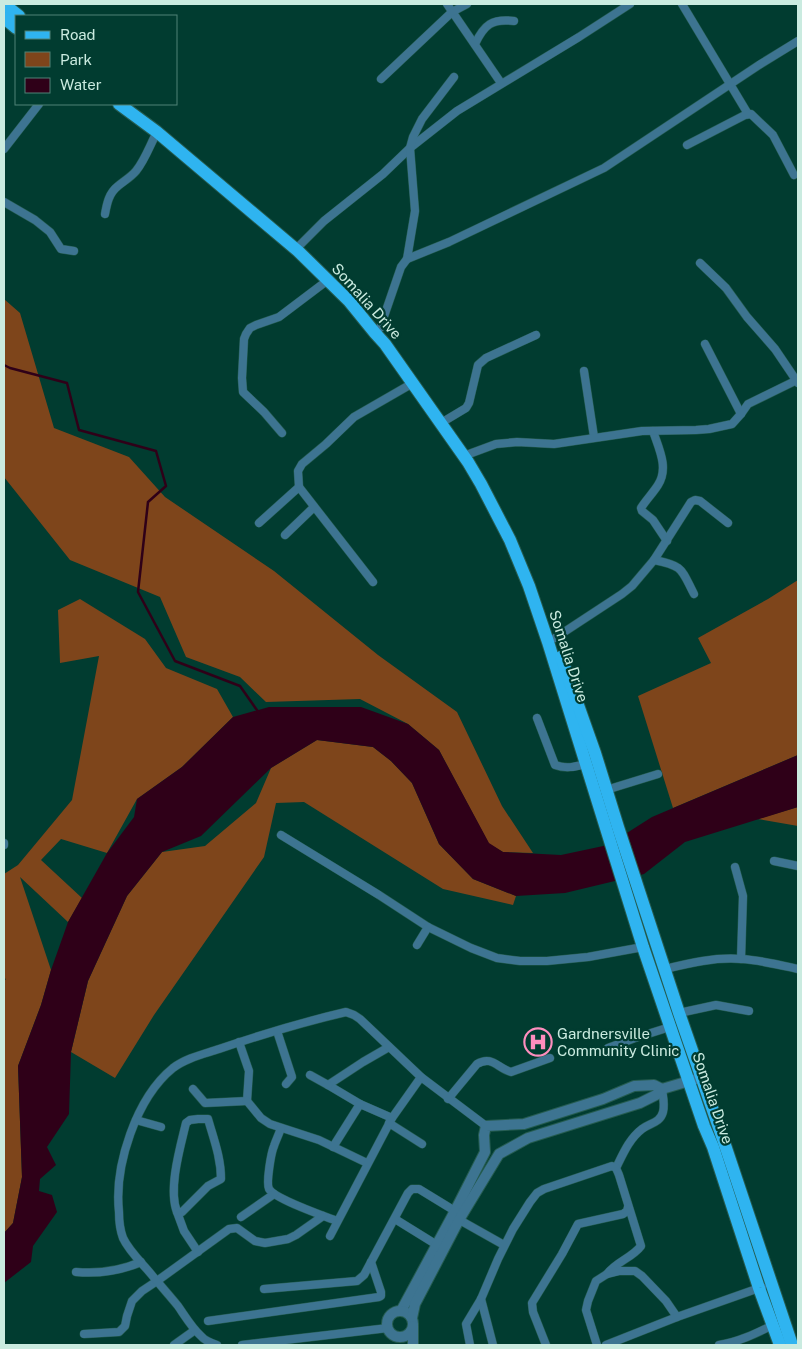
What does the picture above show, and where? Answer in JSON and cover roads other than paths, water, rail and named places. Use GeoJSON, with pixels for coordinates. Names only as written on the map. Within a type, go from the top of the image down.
{"type":"FeatureCollection","features":[{"type":"Feature","properties":{"kind":"main road"},"geometry":{"type":"LineString","coordinates":[[4,4],[18,15]]}},
{"type":"Feature","properties":{"kind":"main road"},"geometry":{"type":"LineString","coordinates":[[4,18],[15,27]]}},
{"type":"Feature","properties":{"kind":"main road","name":"Somalia Drive"},"geometry":{"type":"LineString","coordinates":[[120,105],[157,132],[298,251],[349,300],[377,330],[468,462],[481,484],[510,540],[533,596],[586,764],[638,887],[679,1012],[695,1079],[765,1286],[792,1345]]}},
{"type":"Feature","properties":{"kind":"main road","name":"Somalia Drive"},"geometry":{"type":"LineString","coordinates":[[131,105],[245,195],[300,245],[346,291],[446,420],[483,476],[517,541],[538,588],[606,790],[612,829],[626,891],[643,947],[670,1027],[695,1079]]}},
{"type":"Feature","properties":{"kind":"main road","name":"Somalia Drive"},"geometry":{"type":"LineString","coordinates":[[765,1286],[773,1326],[780,1345]]}},
{"type":"Feature","properties":{"kind":"street"},"geometry":{"type":"LineString","coordinates":[[447,4],[501,83]]}},
{"type":"Feature","properties":{"kind":"street"},"geometry":{"type":"LineString","coordinates":[[381,78],[452,12],[466,4]]}},
{"type":"Feature","properties":{"kind":"street"},"geometry":{"type":"LineString","coordinates":[[300,245],[324,221],[457,111],[579,38],[629,4]]}},
{"type":"Feature","properties":{"kind":"street"},"geometry":{"type":"LineString","coordinates":[[682,4],[748,114],[751,114],[773,135],[794,175]]}},
{"type":"Feature","properties":{"kind":"street"},"geometry":{"type":"LineString","coordinates":[[475,44],[480,34],[493,22],[502,19],[514,21]]}},
{"type":"Feature","properties":{"kind":"street"},"geometry":{"type":"LineString","coordinates":[[406,259],[448,242],[604,168],[798,41]]}},
{"type":"Feature","properties":{"kind":"street"},"geometry":{"type":"LineString","coordinates":[[377,330],[401,267],[406,259],[415,211],[410,148],[413,137],[422,119],[454,78]]}},
{"type":"Feature","properties":{"kind":"street"},"geometry":{"type":"LineString","coordinates":[[4,149],[38,105]]}},
{"type":"Feature","properties":{"kind":"street"},"geometry":{"type":"LineString","coordinates":[[687,145],[748,114]]}},
{"type":"Feature","properties":{"kind":"street"},"geometry":{"type":"LineString","coordinates":[[105,214],[107,202],[112,192],[137,170],[157,132]]}},
{"type":"Feature","properties":{"kind":"street"},"geometry":{"type":"LineString","coordinates":[[4,202],[35,220],[50,232],[61,249],[74,251]]}},
{"type":"Feature","properties":{"kind":"street"},"geometry":{"type":"LineString","coordinates":[[469,454],[496,444],[517,442],[554,444],[642,431],[709,429],[732,424],[748,404],[797,382],[775,349],[747,317],[726,288],[700,263]]}},
{"type":"Feature","properties":{"kind":"street"},"geometry":{"type":"LineString","coordinates":[[282,433],[243,392],[244,339],[250,328],[256,324],[279,317],[328,280]]}},
{"type":"Feature","properties":{"kind":"street"},"geometry":{"type":"LineString","coordinates":[[446,420],[466,408],[469,403],[478,365],[486,358],[536,335]]}},
{"type":"Feature","properties":{"kind":"street"},"geometry":{"type":"LineString","coordinates":[[705,344],[741,414]]}},
{"type":"Feature","properties":{"kind":"street"},"geometry":{"type":"LineString","coordinates":[[584,371],[594,437]]}},
{"type":"Feature","properties":{"kind":"street"},"geometry":{"type":"LineString","coordinates":[[373,582],[299,487],[298,471],[302,464],[354,417],[413,383]]}},
{"type":"Feature","properties":{"kind":"street"},"geometry":{"type":"LineString","coordinates":[[653,431],[663,460],[663,475],[659,484],[641,508],[667,541]]}},
{"type":"Feature","properties":{"kind":"street"},"geometry":{"type":"LineString","coordinates":[[259,523],[299,487]]}},
{"type":"Feature","properties":{"kind":"street"},"geometry":{"type":"LineString","coordinates":[[555,638],[632,586],[654,560],[691,502],[695,500],[700,501],[728,523]]}},
{"type":"Feature","properties":{"kind":"street"},"geometry":{"type":"LineString","coordinates":[[285,535],[314,507]]}},
{"type":"Feature","properties":{"kind":"street"},"geometry":{"type":"LineString","coordinates":[[654,560],[676,565],[681,570],[694,594]]}},
{"type":"Feature","properties":{"kind":"street"},"geometry":{"type":"LineString","coordinates":[[537,718],[555,765],[562,768],[570,768],[586,764]]}},
{"type":"Feature","properties":{"kind":"street"},"geometry":{"type":"LineString","coordinates":[[606,790],[658,774]]}},
{"type":"Feature","properties":{"kind":"street"},"geometry":{"type":"LineString","coordinates":[[281,835],[428,927],[471,948],[497,958],[520,961],[547,961],[588,957],[643,947]]}},
{"type":"Feature","properties":{"kind":"street"},"geometry":{"type":"LineString","coordinates":[[774,860],[798,866]]}},
{"type":"Feature","properties":{"kind":"street"},"geometry":{"type":"LineString","coordinates":[[735,867],[743,896],[741,959]]}},
{"type":"Feature","properties":{"kind":"street"},"geometry":{"type":"LineString","coordinates":[[417,945],[428,927]]}},
{"type":"Feature","properties":{"kind":"street"},"geometry":{"type":"LineString","coordinates":[[665,969],[704,960],[741,959],[798,969]]}},
{"type":"Feature","properties":{"kind":"street"},"geometry":{"type":"LineString","coordinates":[[679,1012],[716,1005],[749,1011]]}},
{"type":"Feature","properties":{"kind":"street"},"geometry":{"type":"LineString","coordinates":[[217,1345],[202,1338],[195,1330],[124,1240],[120,1227],[117,1198],[125,1152],[136,1120],[157,1086],[174,1068],[182,1063],[202,1054],[239,1042],[346,1012],[360,1019],[421,1077],[486,1126],[524,1124],[603,1100],[634,1086],[654,1085],[662,1088],[695,1079]]}},
{"type":"Feature","properties":{"kind":"street"},"geometry":{"type":"LineString","coordinates":[[608,1048],[670,1027]]}},
{"type":"Feature","properties":{"kind":"street"},"geometry":{"type":"LineString","coordinates":[[277,1031],[292,1077],[286,1084]]}},
{"type":"Feature","properties":{"kind":"street"},"geometry":{"type":"LineString","coordinates":[[239,1042],[249,1071],[247,1101],[261,1118],[270,1124],[306,1135],[367,1163]]}},
{"type":"Feature","properties":{"kind":"street"},"geometry":{"type":"LineString","coordinates":[[328,1085],[389,1047]]}},
{"type":"Feature","properties":{"kind":"street"},"geometry":{"type":"LineString","coordinates":[[448,1099],[477,1064],[483,1060],[489,1060],[506,1071],[511,1072],[550,1058]]}},
{"type":"Feature","properties":{"kind":"street"},"geometry":{"type":"LineString","coordinates":[[310,1075],[390,1120],[422,1144]]}},
{"type":"Feature","properties":{"kind":"street"},"geometry":{"type":"LineString","coordinates":[[330,1236],[390,1120],[421,1077]]}},
{"type":"Feature","properties":{"kind":"street"},"geometry":{"type":"LineString","coordinates":[[401,1311],[437,1245],[499,1154],[528,1138],[648,1100],[656,1096],[662,1088]]}},
{"type":"Feature","properties":{"kind":"street"},"geometry":{"type":"LineString","coordinates":[[607,1274],[613,1266],[637,1251],[641,1246],[616,1168],[628,1144],[642,1129],[661,1117],[663,1111],[662,1088]]}},
{"type":"Feature","properties":{"kind":"street"},"geometry":{"type":"LineString","coordinates":[[177,1212],[182,1212],[208,1186],[221,1180],[220,1158],[205,1103],[193,1089]]}},
{"type":"Feature","properties":{"kind":"street"},"geometry":{"type":"LineString","coordinates":[[603,1100],[607,1114]]}},
{"type":"Feature","properties":{"kind":"street"},"geometry":{"type":"LineString","coordinates":[[205,1103],[247,1101]]}},
{"type":"Feature","properties":{"kind":"street"},"geometry":{"type":"LineString","coordinates":[[333,1147],[360,1104]]}},
{"type":"Feature","properties":{"kind":"street"},"geometry":{"type":"LineString","coordinates":[[198,1252],[184,1231],[174,1205],[173,1192],[178,1156],[186,1123],[190,1120],[208,1119]]}},
{"type":"Feature","properties":{"kind":"street"},"geometry":{"type":"LineString","coordinates":[[136,1120],[161,1127]]}},
{"type":"Feature","properties":{"kind":"street"},"geometry":{"type":"LineString","coordinates":[[524,1124],[528,1138]]}},
{"type":"Feature","properties":{"kind":"street"},"geometry":{"type":"LineString","coordinates":[[413,1345],[415,1304],[485,1152],[484,1135],[486,1126]]}},
{"type":"Feature","properties":{"kind":"street"},"geometry":{"type":"LineString","coordinates":[[281,1128],[273,1147],[268,1183],[270,1189],[274,1194],[300,1207],[337,1221]]}},
{"type":"Feature","properties":{"kind":"street"},"geometry":{"type":"LineString","coordinates":[[485,1152],[499,1154]]}},
{"type":"Feature","properties":{"kind":"street"},"geometry":{"type":"LineString","coordinates":[[470,1345],[466,1324],[481,1298],[504,1245],[537,1193],[612,1166],[616,1168]]}},
{"type":"Feature","properties":{"kind":"street"},"geometry":{"type":"LineString","coordinates":[[264,1289],[357,1281],[364,1275],[408,1193],[412,1189],[419,1189],[456,1216],[504,1245]]}},
{"type":"Feature","properties":{"kind":"street"},"geometry":{"type":"LineString","coordinates":[[240,1217],[274,1194]]}},
{"type":"Feature","properties":{"kind":"street"},"geometry":{"type":"LineString","coordinates":[[546,1345],[533,1312],[532,1303],[578,1224],[623,1214],[627,1211],[628,1207]]}},
{"type":"Feature","properties":{"kind":"street"},"geometry":{"type":"LineString","coordinates":[[84,1334],[119,1332],[125,1326],[132,1301],[142,1291],[229,1229],[237,1228],[255,1241],[265,1243],[288,1239],[323,1216]]}},
{"type":"Feature","properties":{"kind":"street"},"geometry":{"type":"LineString","coordinates":[[395,1218],[437,1245]]}},
{"type":"Feature","properties":{"kind":"street"},"geometry":{"type":"LineString","coordinates":[[76,1272],[115,1271],[141,1262]]}},
{"type":"Feature","properties":{"kind":"street"},"geometry":{"type":"LineString","coordinates":[[208,1321],[379,1297],[381,1292],[371,1262]]}},
{"type":"Feature","properties":{"kind":"street"},"geometry":{"type":"LineString","coordinates":[[597,1345],[586,1310],[596,1281],[607,1274],[620,1271],[635,1272],[642,1276],[666,1301],[677,1317]]}},
{"type":"Feature","properties":{"kind":"street"},"geometry":{"type":"LineString","coordinates":[[608,1345],[677,1317],[765,1286]]}},
{"type":"Feature","properties":{"kind":"street"},"geometry":{"type":"LineString","coordinates":[[481,1298],[493,1345]]}},
{"type":"Feature","properties":{"kind":"street"},"geometry":{"type":"LineString","coordinates":[[401,1311],[407,1313],[413,1322],[409,1334],[397,1341],[388,1328],[390,1317],[401,1311]]}},
{"type":"Feature","properties":{"kind":"street"},"geometry":{"type":"LineString","coordinates":[[719,1345],[729,1344],[773,1326]]}},
{"type":"Feature","properties":{"kind":"street"},"geometry":{"type":"LineString","coordinates":[[242,1345],[388,1328]]}},
{"type":"Feature","properties":{"kind":"street"},"geometry":{"type":"LineString","coordinates":[[174,1345],[195,1330]]}},
{"type":"Feature","properties":{"kind":"water"},"geometry":{"type":"Polygon","coordinates":[[[269,707],[361,707],[408,724],[439,750],[489,843],[503,852],[561,855],[608,845],[652,817],[798,755],[798,807],[685,842],[644,874],[565,893],[516,896],[473,879],[439,844],[412,783],[391,761],[373,747],[317,740],[271,768],[201,836],[162,852],[127,896],[88,981],[71,1052],[69,1114],[47,1147],[56,1165],[40,1179],[39,1191],[52,1195],[57,1212],[33,1246],[31,1262],[4,1283],[4,1233],[13,1223],[22,1177],[18,1066],[41,1005],[68,922],[107,853],[134,817],[137,799],[182,767],[233,717],[269,707]]]}},
{"type":"Feature","properties":{"kind":"waterway"},"geometry":{"type":"LineString","coordinates":[[4,365],[67,383],[79,430],[156,451],[166,486],[148,502],[138,592],[175,661],[240,686],[259,713]]}},
{"type":"Feature","properties":{"kind":"place","name":"Gardnersville Community Clinic"},"geometry":{"type":"Point","coordinates":[538,1042]}}]}
